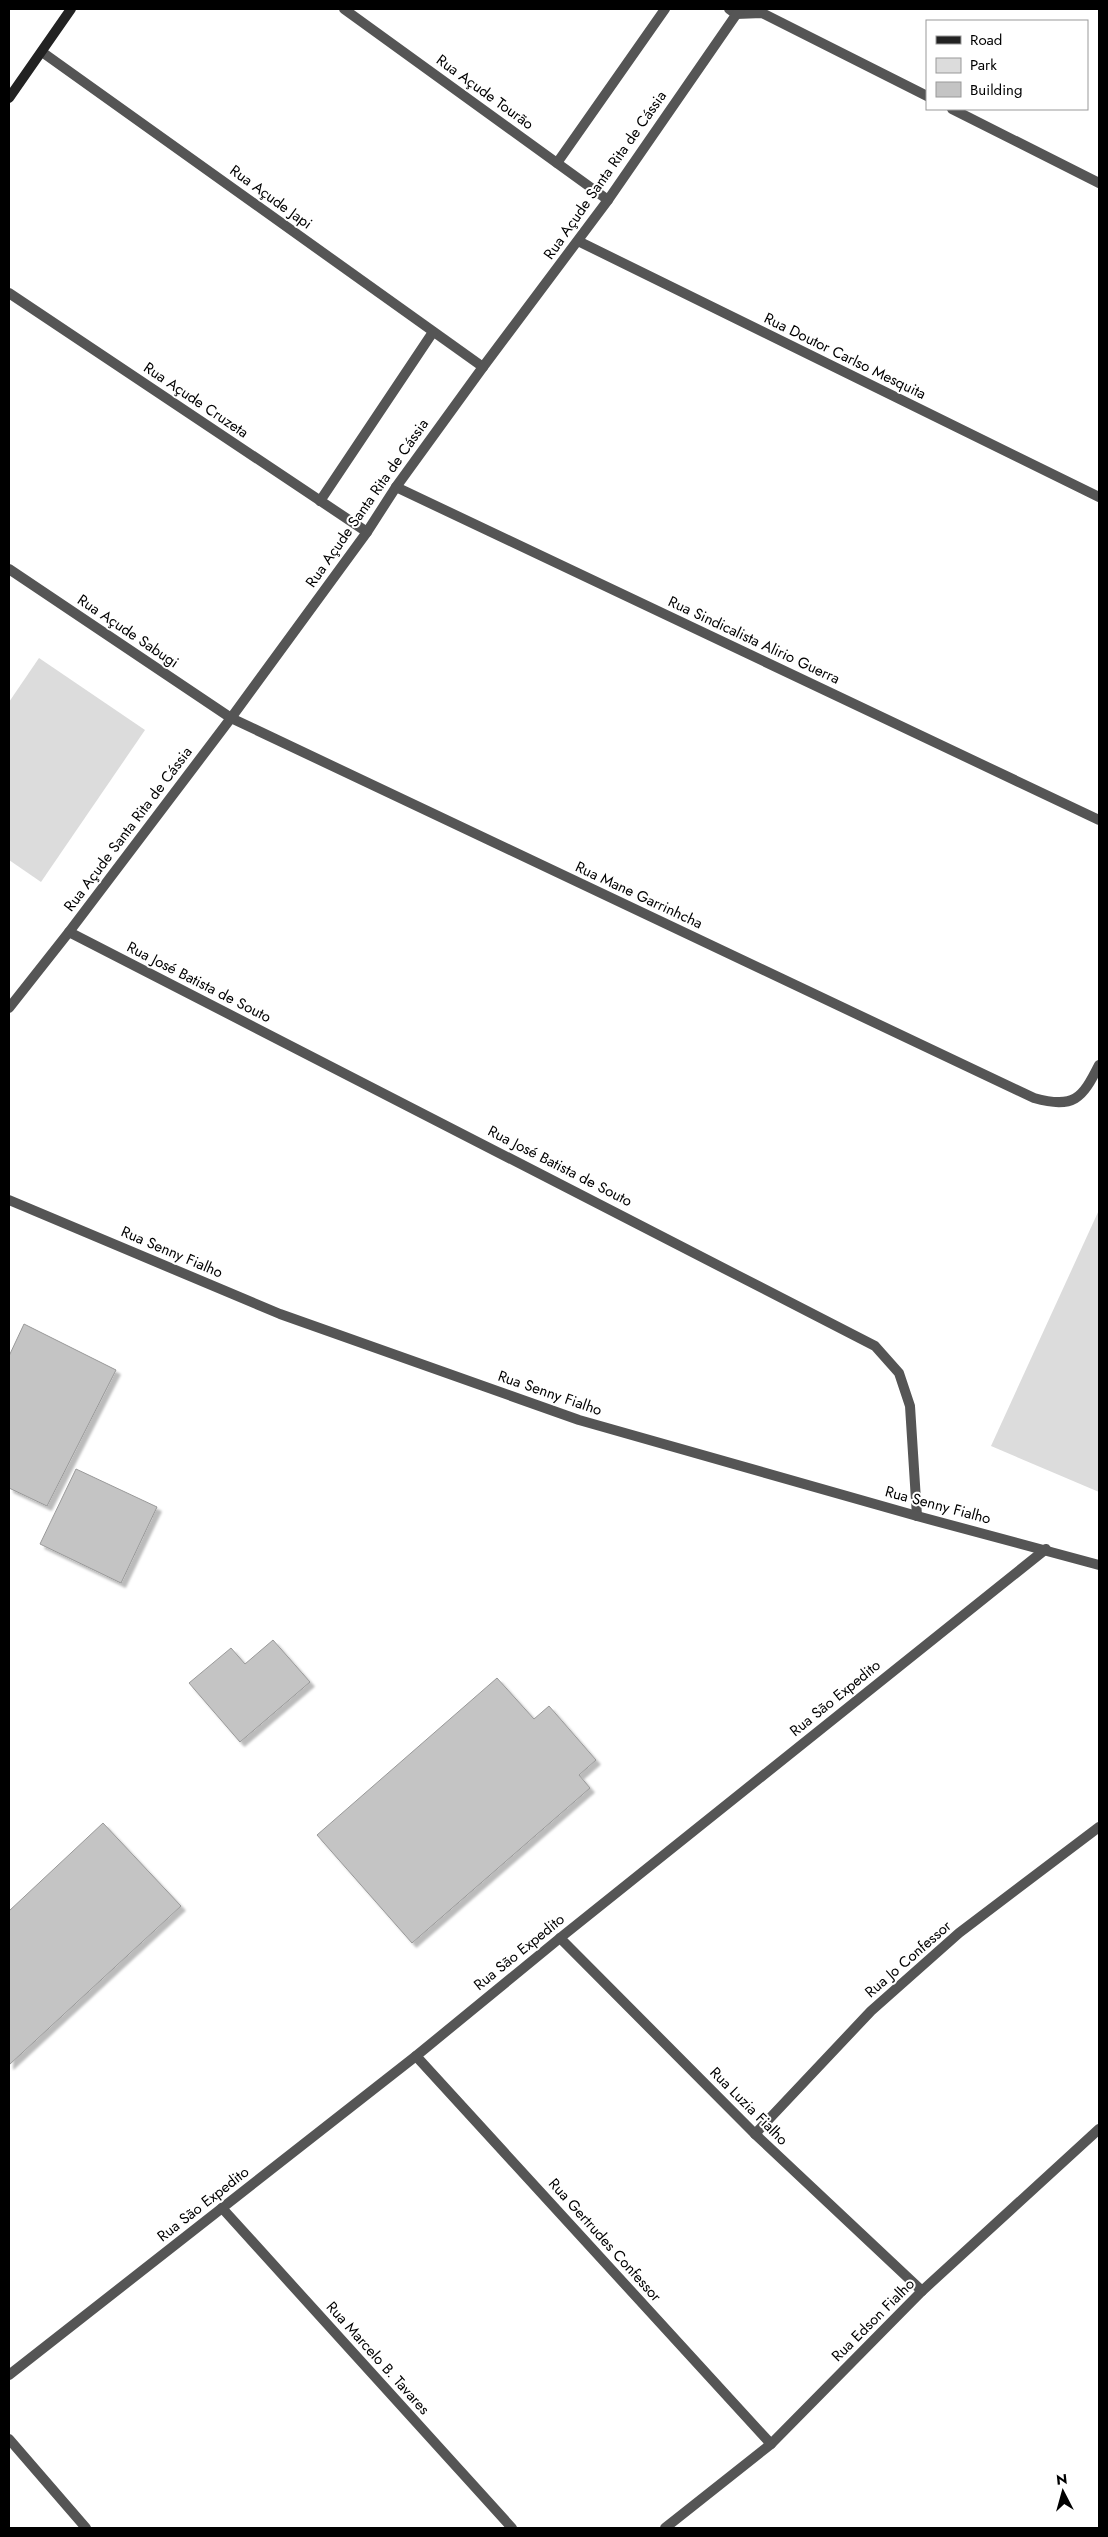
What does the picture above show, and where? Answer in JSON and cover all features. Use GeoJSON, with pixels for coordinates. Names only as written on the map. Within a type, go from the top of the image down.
{"type":"FeatureCollection","features":[{"type":"Feature","properties":{"kind":"street"},"geometry":{"type":"LineString","coordinates":[[9,98],[71,9]]}},
{"type":"Feature","properties":{"kind":"street","name":"Rua Açude Tourão"},"geometry":{"type":"LineString","coordinates":[[344,9],[608,200]]}},
{"type":"Feature","properties":{"kind":"street"},"geometry":{"type":"LineString","coordinates":[[557,163],[665,9]]}},
{"type":"Feature","properties":{"kind":"street"},"geometry":{"type":"LineString","coordinates":[[735,10],[762,11],[926,95]]}},
{"type":"Feature","properties":{"kind":"street","name":"Rua Açude Santa Rita de Cássia"},"geometry":{"type":"LineString","coordinates":[[9,1008],[231,718],[367,532],[396,487],[483,367],[608,200],[735,10]]}},
{"type":"Feature","properties":{"kind":"street","name":"Rua Açude Japi"},"geometry":{"type":"LineString","coordinates":[[42,52],[483,367]]}},
{"type":"Feature","properties":{"kind":"street"},"geometry":{"type":"LineString","coordinates":[[954,110],[1099,183]]}},
{"type":"Feature","properties":{"kind":"street","name":"Rua Doutor Carlso Mesquita"},"geometry":{"type":"LineString","coordinates":[[578,241],[1099,497]]}},
{"type":"Feature","properties":{"kind":"street","name":"Rua Açude Cruzeta"},"geometry":{"type":"LineString","coordinates":[[9,292],[367,532]]}},
{"type":"Feature","properties":{"kind":"street"},"geometry":{"type":"LineString","coordinates":[[320,501],[433,332]]}},
{"type":"Feature","properties":{"kind":"street","name":"Rua Sindicalista Alirio Guerra"},"geometry":{"type":"LineString","coordinates":[[396,487],[1099,820]]}},
{"type":"Feature","properties":{"kind":"street","name":"Rua Açude Sabugi"},"geometry":{"type":"LineString","coordinates":[[9,569],[231,718]]}},
{"type":"Feature","properties":{"kind":"street","name":"Rua Mane Garrinhcha"},"geometry":{"type":"LineString","coordinates":[[231,718],[1034,1098],[1054,1104],[1076,1100],[1086,1089],[1099,1064]]}},
{"type":"Feature","properties":{"kind":"street","name":"Rua José Batista de Souto"},"geometry":{"type":"LineString","coordinates":[[69,932],[876,1346],[899,1373],[910,1406],[917,1516]]}},
{"type":"Feature","properties":{"kind":"street","name":"Rua Senny Fialho"},"geometry":{"type":"LineString","coordinates":[[9,1200],[280,1314],[579,1420],[917,1516],[1099,1564]]}},
{"type":"Feature","properties":{"kind":"street","name":"Rua São Expedito"},"geometry":{"type":"LineString","coordinates":[[9,2374],[416,2056],[560,1938],[1046,1549]]}},
{"type":"Feature","properties":{"kind":"street","name":"Rua Jo Confessor"},"geometry":{"type":"LineString","coordinates":[[754,2134],[871,2011],[893,1991],[959,1933],[1099,1827]]}},
{"type":"Feature","properties":{"kind":"street","name":"Rua Luzia Fialho"},"geometry":{"type":"LineString","coordinates":[[560,1938],[754,2134],[922,2291]]}},
{"type":"Feature","properties":{"kind":"street","name":"Rua Gertrudes Confessor"},"geometry":{"type":"LineString","coordinates":[[416,2056],[771,2444]]}},
{"type":"Feature","properties":{"kind":"street","name":"Rua Edson Fialho"},"geometry":{"type":"LineString","coordinates":[[665,2528],[771,2444],[922,2291],[1099,2129]]}},
{"type":"Feature","properties":{"kind":"street","name":"Rua Marcelo B. Tavares"},"geometry":{"type":"LineString","coordinates":[[222,2208],[512,2528]]}},
{"type":"Feature","properties":{"kind":"street"},"geometry":{"type":"LineString","coordinates":[[9,2439],[86,2528]]}},
{"type":"Feature","properties":{"kind":"green space"},"geometry":{"type":"Polygon","coordinates":[[[39,658],[145,730],[41,882],[9,860],[9,702],[39,658]]]}},
{"type":"Feature","properties":{"kind":"green space"},"geometry":{"type":"Polygon","coordinates":[[[1099,1210],[1099,1492],[991,1446],[1099,1210]]]}},
{"type":"Feature","properties":{"kind":"building"},"geometry":{"type":"Polygon","coordinates":[[[24,1324],[116,1370],[47,1506],[9,1488],[9,1356],[24,1324]]]}},
{"type":"Feature","properties":{"kind":"building"},"geometry":{"type":"Polygon","coordinates":[[[76,1469],[157,1507],[121,1583],[40,1544],[76,1469]]]}},
{"type":"Feature","properties":{"kind":"building"},"geometry":{"type":"Polygon","coordinates":[[[273,1640],[310,1682],[240,1742],[189,1683],[231,1648],[245,1664],[273,1640]]]}},
{"type":"Feature","properties":{"kind":"building"},"geometry":{"type":"Polygon","coordinates":[[[497,1678],[534,1719],[549,1706],[596,1760],[579,1775],[590,1788],[412,1943],[317,1835],[497,1678]]]}},
{"type":"Feature","properties":{"kind":"building"},"geometry":{"type":"Polygon","coordinates":[[[103,1823],[181,1906],[9,2065],[9,1911],[103,1823]]]}}]}
